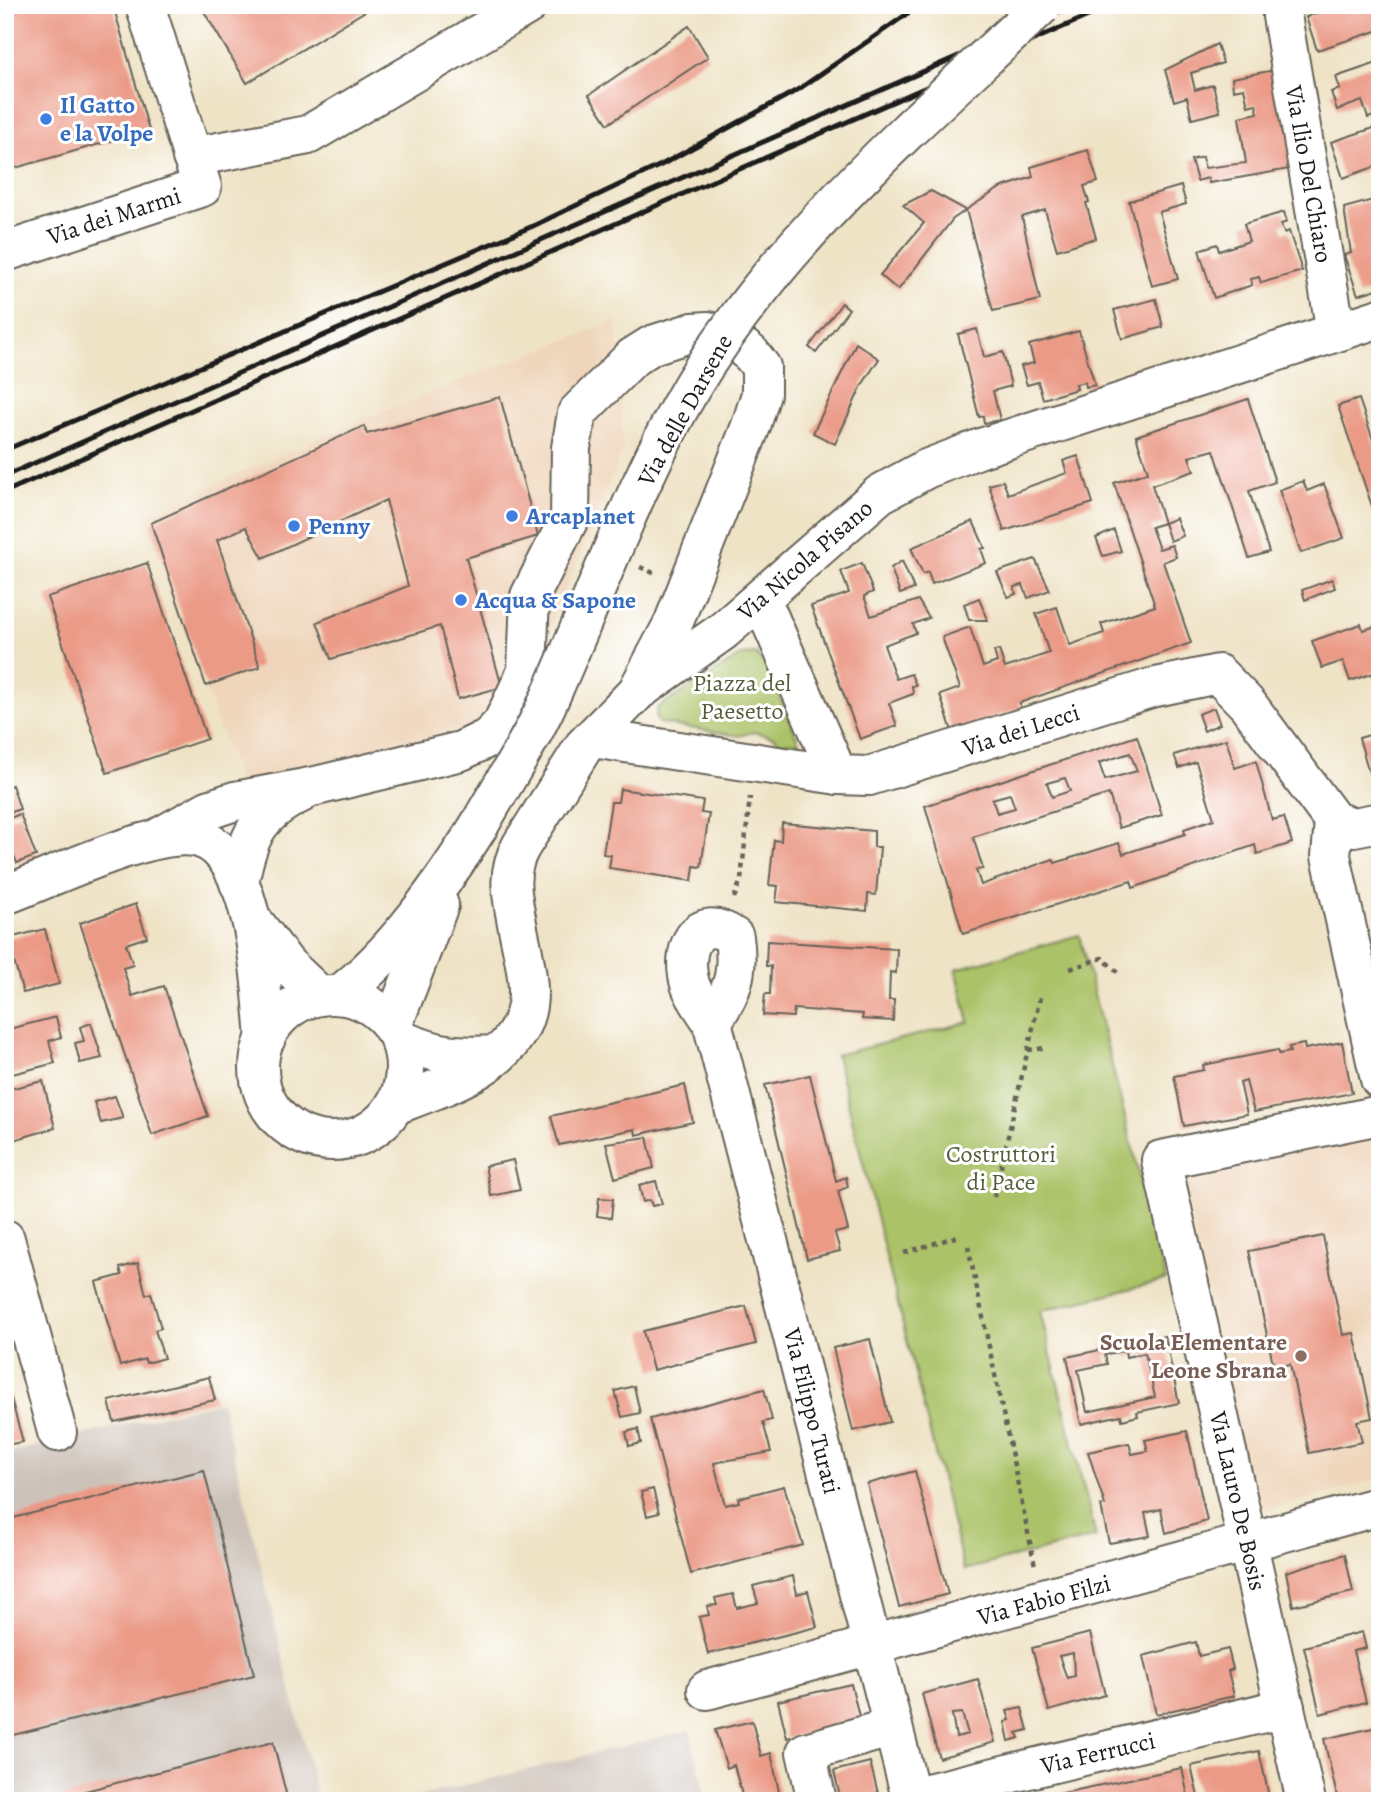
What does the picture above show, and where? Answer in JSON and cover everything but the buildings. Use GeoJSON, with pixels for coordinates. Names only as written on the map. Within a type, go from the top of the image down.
{"type":"FeatureCollection","features":[{"type":"Feature","properties":{"kind":"street","name":"Via dei Marmi"},"geometry":{"type":"LineString","coordinates":[[5,252],[202,187],[145,5]]}},
{"type":"Feature","properties":{"kind":"street"},"geometry":{"type":"LineString","coordinates":[[192,157],[308,135],[527,5]]}},
{"type":"Feature","properties":{"kind":"street","name":"Via delle Darsene"},"geometry":{"type":"LineString","coordinates":[[329,996],[374,965],[460,857],[480,824],[546,706],[658,452],[692,387],[733,324],[795,247],[881,156],[1042,5]]}},
{"type":"Feature","properties":{"kind":"street","name":"Via Ilio Del Chiaro"},"geometry":{"type":"LineString","coordinates":[[1282,16],[1336,332]]}},
{"type":"Feature","properties":{"kind":"street","name":"Via Nicola Pisano"},"geometry":{"type":"LineString","coordinates":[[395,1105],[464,1077],[497,1055],[521,1026],[528,994],[510,886],[513,864],[528,835],[592,737],[638,691],[709,642],[880,494],[926,469],[981,447],[1380,318]]}},
{"type":"Feature","properties":{"kind":"street"},"geometry":{"type":"LineString","coordinates":[[156,839],[217,807],[254,796],[316,786],[461,751],[488,738],[502,724],[527,671],[530,596],[570,517],[572,448],[577,412],[610,377],[652,345],[693,332],[719,333],[739,344],[761,367],[761,394],[673,625],[638,691]]}},
{"type":"Feature","properties":{"kind":"street"},"geometry":{"type":"LineString","coordinates":[[761,599],[838,775]]}},
{"type":"Feature","properties":{"kind":"street","name":"Via dei Lecci"},"geometry":{"type":"LineString","coordinates":[[592,737],[838,775],[880,775],[1151,688],[1218,674],[1248,705],[1334,821]]}},
{"type":"Feature","properties":{"kind":"street"},"geometry":{"type":"LineString","coordinates":[[239,883],[250,839],[264,818],[281,803],[316,786]]}},
{"type":"Feature","properties":{"kind":"street"},"geometry":{"type":"LineString","coordinates":[[1380,822],[1354,827],[1334,821],[1331,856],[1380,1079]]}},
{"type":"Feature","properties":{"kind":"street","name":"Via Nicola Pisano"},"geometry":{"type":"LineString","coordinates":[[5,895],[156,839],[202,839],[224,857],[239,883],[251,918],[266,1038],[259,1066],[264,1095],[280,1119],[298,1132],[332,1141],[354,1138],[374,1128],[395,1105],[405,1073],[396,1033]]}},
{"type":"Feature","properties":{"kind":"street","name":"Via delle Darsene"},"geometry":{"type":"LineString","coordinates":[[396,1033],[420,948],[460,857]]}},
{"type":"Feature","properties":{"kind":"street","name":"Via Nicola Pisano"},"geometry":{"type":"LineString","coordinates":[[251,918],[286,964],[329,996],[369,1005],[396,1033],[446,1056],[497,1055]]}},
{"type":"Feature","properties":{"kind":"street","name":"Via Filippo Turati"},"geometry":{"type":"LineString","coordinates":[[721,928],[734,937],[737,965],[728,997],[712,1022],[912,1799]]}},
{"type":"Feature","properties":{"kind":"street","name":"Via Nicola Pisano"},"geometry":{"type":"LineString","coordinates":[[266,1038],[287,1010],[329,996]]}},
{"type":"Feature","properties":{"kind":"street","name":"Via Lauro De Bosis"},"geometry":{"type":"LineString","coordinates":[[1306,1801],[1161,1160],[1380,1115]]}},
{"type":"Feature","properties":{"kind":"street"},"geometry":{"type":"LineString","coordinates":[[5,1239],[57,1432]]}},
{"type":"Feature","properties":{"kind":"street","name":"Via Fabio Filzi"},"geometry":{"type":"LineString","coordinates":[[707,1690],[1042,1601],[1380,1506]]}},
{"type":"Feature","properties":{"kind":"street","name":"Via Ferrucci"},"geometry":{"type":"LineString","coordinates":[[912,1799],[1285,1708]]}},
{"type":"Feature","properties":{"kind":"street"},"geometry":{"type":"LineString","coordinates":[[817,1801],[806,1752],[893,1727]]}},
{"type":"Feature","properties":{"kind":"path"},"geometry":{"type":"LineString","coordinates":[[721,928],[741,880],[754,762]]}},
{"type":"Feature","properties":{"kind":"path"},"geometry":{"type":"LineString","coordinates":[[1070,969],[1102,958],[1120,974]]}},
{"type":"Feature","properties":{"kind":"path"},"geometry":{"type":"LineString","coordinates":[[994,1197],[1041,993]]}},
{"type":"Feature","properties":{"kind":"path"},"geometry":{"type":"LineString","coordinates":[[1028,1050],[1046,1048]]}},
{"type":"Feature","properties":{"kind":"path"},"geometry":{"type":"LineString","coordinates":[[904,1253],[958,1236]]}},
{"type":"Feature","properties":{"kind":"path"},"geometry":{"type":"LineString","coordinates":[[968,1247],[1042,1601]]}},
{"type":"Feature","properties":{"kind":"shaded area"},"geometry":{"type":"Polygon","coordinates":[[[617,320],[623,450],[512,718],[239,783],[144,516],[361,420],[617,320]]]}},
{"type":"Feature","properties":{"kind":"shaded area","name":"Scuola Elementare Leone Sbrana"},"geometry":{"type":"Polygon","coordinates":[[[1380,1133],[1380,1479],[1256,1512],[1183,1175],[1380,1133]]]}},
{"type":"Feature","properties":{"kind":"shaded area"},"geometry":{"type":"Polygon","coordinates":[[[221,1401],[318,1801],[5,1801],[5,1454],[221,1401]]]}},
{"type":"Feature","properties":{"kind":"shaded area"},"geometry":{"type":"Polygon","coordinates":[[[690,1730],[707,1801],[400,1801],[690,1730]]]}},
{"type":"Feature","properties":{"kind":"green space","name":"Piazza del Paesetto"},"geometry":{"type":"Polygon","coordinates":[[[756,654],[769,670],[799,743],[779,742],[774,737],[753,732],[739,736],[659,723],[656,719],[657,708],[742,655],[756,654]]]}},
{"type":"Feature","properties":{"kind":"green space","name":"Costruttori di Pace"},"geometry":{"type":"Polygon","coordinates":[[[1079,935],[1166,1280],[1040,1311],[1096,1537],[964,1570],[836,1055],[969,1022],[956,969],[1079,935]]]}},
{"type":"Feature","properties":{"kind":"railway"},"geometry":{"type":"LineString","coordinates":[[5,450],[533,226],[663,164],[799,89],[920,5]]}},
{"type":"Feature","properties":{"kind":"railway"},"geometry":{"type":"LineString","coordinates":[[5,476],[1074,5]]}},
{"type":"Feature","properties":{"kind":"railway"},"geometry":{"type":"LineString","coordinates":[[5,492],[1113,5]]}},
{"type":"Feature","properties":{"kind":"place","name":"Il Gatto e la Volpe"},"geometry":{"type":"Point","coordinates":[46,119]}},
{"type":"Feature","properties":{"kind":"place","name":"Arcaplanet"},"geometry":{"type":"Point","coordinates":[512,516]}},
{"type":"Feature","properties":{"kind":"place","name":"Penny"},"geometry":{"type":"Point","coordinates":[294,526]}},
{"type":"Feature","properties":{"kind":"place","name":"Acqua & Sapone"},"geometry":{"type":"Point","coordinates":[461,600]}},
{"type":"Feature","properties":{"kind":"place","name":"Scuola Elementare Leone Sbrana"},"geometry":{"type":"Point","coordinates":[1301,1356]}}]}
